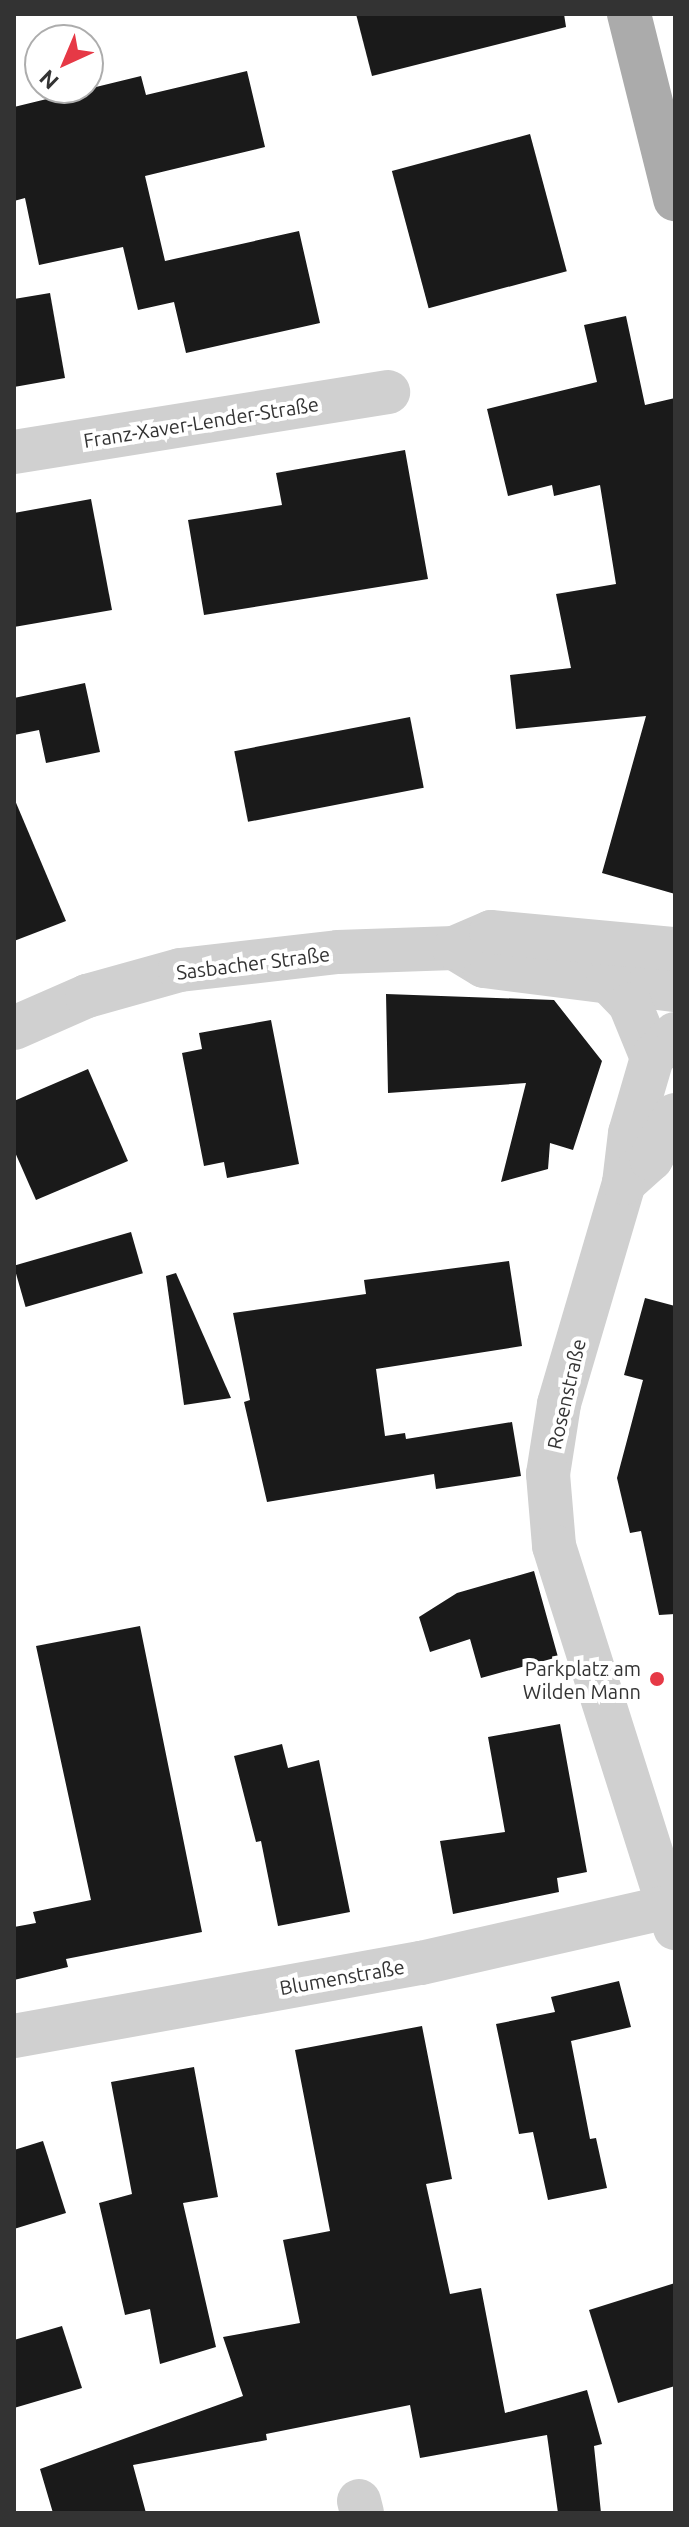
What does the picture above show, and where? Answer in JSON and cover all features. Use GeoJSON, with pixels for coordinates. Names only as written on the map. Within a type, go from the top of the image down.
{"type":"FeatureCollection","features":[{"type":"Feature","properties":{"kind":"main road"},"geometry":{"type":"LineString","coordinates":[[629,14],[675,199]]}},
{"type":"Feature","properties":{"kind":"street","name":"Franz-Xaver-Lender-Straße"},"geometry":{"type":"LineString","coordinates":[[14,452],[388,392]]}},
{"type":"Feature","properties":{"kind":"street","name":"Sasbacher Straße"},"geometry":{"type":"LineString","coordinates":[[14,1028],[87,996],[180,970],[338,952],[454,948],[491,932],[675,949]]}},
{"type":"Feature","properties":{"kind":"street","name":"Sasbacher Straße"},"geometry":{"type":"LineString","coordinates":[[454,948],[484,966],[675,990]]}},
{"type":"Feature","properties":{"kind":"street"},"geometry":{"type":"LineString","coordinates":[[608,981],[663,1046]]}},
{"type":"Feature","properties":{"kind":"street","name":"Rosenstraße"},"geometry":{"type":"LineString","coordinates":[[663,1046],[630,1133],[624,1183],[559,1404],[548,1474],[554,1546],[672,1918]]}},
{"type":"Feature","properties":{"kind":"street"},"geometry":{"type":"LineString","coordinates":[[624,1183],[651,1159],[675,1115]]}},
{"type":"Feature","properties":{"kind":"street","name":"Blumenstraße"},"geometry":{"type":"LineString","coordinates":[[14,2036],[672,1918]]}},
{"type":"Feature","properties":{"kind":"building"},"geometry":{"type":"Polygon","coordinates":[[[356,14],[564,14],[566,27],[372,76],[356,14]]]}},
{"type":"Feature","properties":{"kind":"building"},"geometry":{"type":"Polygon","coordinates":[[[247,71],[265,147],[145,176],[165,261],[299,231],[320,323],[186,353],[174,302],[138,310],[123,247],[39,265],[25,198],[14,201],[14,107],[26,104],[104,104],[104,85],[141,76],[146,95],[247,71]]]}},
{"type":"Feature","properties":{"kind":"building"},"geometry":{"type":"Polygon","coordinates":[[[530,134],[567,271],[429,308],[392,171],[530,134]]]}},
{"type":"Feature","properties":{"kind":"building"},"geometry":{"type":"Polygon","coordinates":[[[50,293],[65,378],[14,387],[14,299],[50,293]]]}},
{"type":"Feature","properties":{"kind":"building"},"geometry":{"type":"Polygon","coordinates":[[[626,316],[645,405],[675,398],[675,894],[602,873],[646,716],[516,729],[510,675],[571,668],[556,594],[616,584],[600,485],[554,496],[552,485],[508,496],[487,409],[597,382],[584,325],[626,316]]]}},
{"type":"Feature","properties":{"kind":"building"},"geometry":{"type":"Polygon","coordinates":[[[405,450],[428,579],[204,615],[188,520],[282,505],[276,473],[405,450]]]}},
{"type":"Feature","properties":{"kind":"building"},"geometry":{"type":"Polygon","coordinates":[[[91,499],[112,610],[14,627],[14,513],[91,499]]]}},
{"type":"Feature","properties":{"kind":"building"},"geometry":{"type":"Polygon","coordinates":[[[85,683],[100,752],[46,763],[39,730],[14,735],[14,698],[85,683]]]}},
{"type":"Feature","properties":{"kind":"building"},"geometry":{"type":"Polygon","coordinates":[[[410,717],[424,788],[248,822],[234,751],[410,717]]]}},
{"type":"Feature","properties":{"kind":"building"},"geometry":{"type":"Polygon","coordinates":[[[14,798],[66,921],[14,941],[14,798]]]}},
{"type":"Feature","properties":{"kind":"building"},"geometry":{"type":"Polygon","coordinates":[[[386,994],[554,1000],[602,1061],[573,1150],[550,1143],[548,1169],[501,1182],[526,1083],[388,1093],[386,994]]]}},
{"type":"Feature","properties":{"kind":"building"},"geometry":{"type":"Polygon","coordinates":[[[271,1020],[299,1164],[227,1178],[224,1162],[204,1166],[182,1053],[202,1049],[199,1033],[271,1020]]]}},
{"type":"Feature","properties":{"kind":"building"},"geometry":{"type":"Polygon","coordinates":[[[88,1069],[128,1161],[36,1200],[14,1150],[14,1101],[88,1069]]]}},
{"type":"Feature","properties":{"kind":"building"},"geometry":{"type":"Polygon","coordinates":[[[131,1232],[143,1273],[26,1307],[14,1266],[131,1232]]]}},
{"type":"Feature","properties":{"kind":"building"},"geometry":{"type":"Polygon","coordinates":[[[509,1261],[522,1346],[376,1369],[385,1436],[405,1433],[406,1439],[512,1422],[521,1476],[436,1489],[434,1474],[267,1502],[244,1402],[250,1400],[233,1313],[366,1294],[364,1280],[509,1261]]]}},
{"type":"Feature","properties":{"kind":"building"},"geometry":{"type":"Polygon","coordinates":[[[176,1273],[231,1398],[184,1405],[166,1276],[176,1273]]]}},
{"type":"Feature","properties":{"kind":"building"},"geometry":{"type":"Polygon","coordinates":[[[645,1298],[675,1306],[675,1614],[659,1615],[641,1531],[630,1533],[617,1478],[643,1380],[624,1375],[645,1298]]]}},
{"type":"Feature","properties":{"kind":"building"},"geometry":{"type":"Polygon","coordinates":[[[534,1571],[558,1657],[481,1678],[470,1639],[430,1652],[419,1617],[457,1593],[534,1571]]]}},
{"type":"Feature","properties":{"kind":"building"},"geometry":{"type":"Polygon","coordinates":[[[140,1626],[202,1932],[66,1959],[68,1967],[14,1980],[14,1927],[36,1923],[33,1912],[91,1900],[36,1646],[140,1626]]]}},
{"type":"Feature","properties":{"kind":"building"},"geometry":{"type":"Polygon","coordinates":[[[560,1724],[587,1872],[557,1878],[559,1892],[453,1914],[440,1841],[505,1832],[488,1737],[560,1724]]]}},
{"type":"Feature","properties":{"kind":"building"},"geometry":{"type":"Polygon","coordinates":[[[282,1744],[288,1768],[319,1760],[350,1912],[278,1926],[261,1841],[256,1842],[234,1756],[282,1744]]]}},
{"type":"Feature","properties":{"kind":"building"},"geometry":{"type":"Polygon","coordinates":[[[619,1981],[631,2027],[571,2041],[590,2139],[596,2138],[607,2188],[548,2200],[533,2132],[519,2134],[496,2024],[555,2012],[551,1997],[619,1981]]]}},
{"type":"Feature","properties":{"kind":"building"},"geometry":{"type":"Polygon","coordinates":[[[422,2026],[452,2179],[426,2184],[450,2294],[481,2288],[505,2413],[587,2390],[602,2444],[594,2446],[601,2513],[558,2513],[547,2435],[420,2458],[410,2405],[266,2434],[267,2440],[133,2465],[146,2513],[53,2513],[40,2469],[243,2396],[223,2337],[300,2323],[283,2240],[330,2231],[295,2050],[422,2026]]]}},
{"type":"Feature","properties":{"kind":"building"},"geometry":{"type":"Polygon","coordinates":[[[194,2067],[218,2197],[183,2203],[216,2347],[160,2364],[150,2309],[125,2315],[99,2203],[132,2194],[111,2082],[194,2067]]]}},
{"type":"Feature","properties":{"kind":"building"},"geometry":{"type":"Polygon","coordinates":[[[43,2141],[66,2213],[14,2229],[14,2150],[43,2141]]]}},
{"type":"Feature","properties":{"kind":"building"},"geometry":{"type":"Polygon","coordinates":[[[675,2283],[675,2386],[618,2403],[589,2310],[675,2283]]]}},
{"type":"Feature","properties":{"kind":"building"},"geometry":{"type":"Polygon","coordinates":[[[62,2326],[82,2388],[14,2408],[14,2340],[62,2326]]]}},
{"type":"Feature","properties":{"kind":"place","name":"Parkplatz am Wilden Mann"},"geometry":{"type":"Point","coordinates":[657,1679]}}]}
